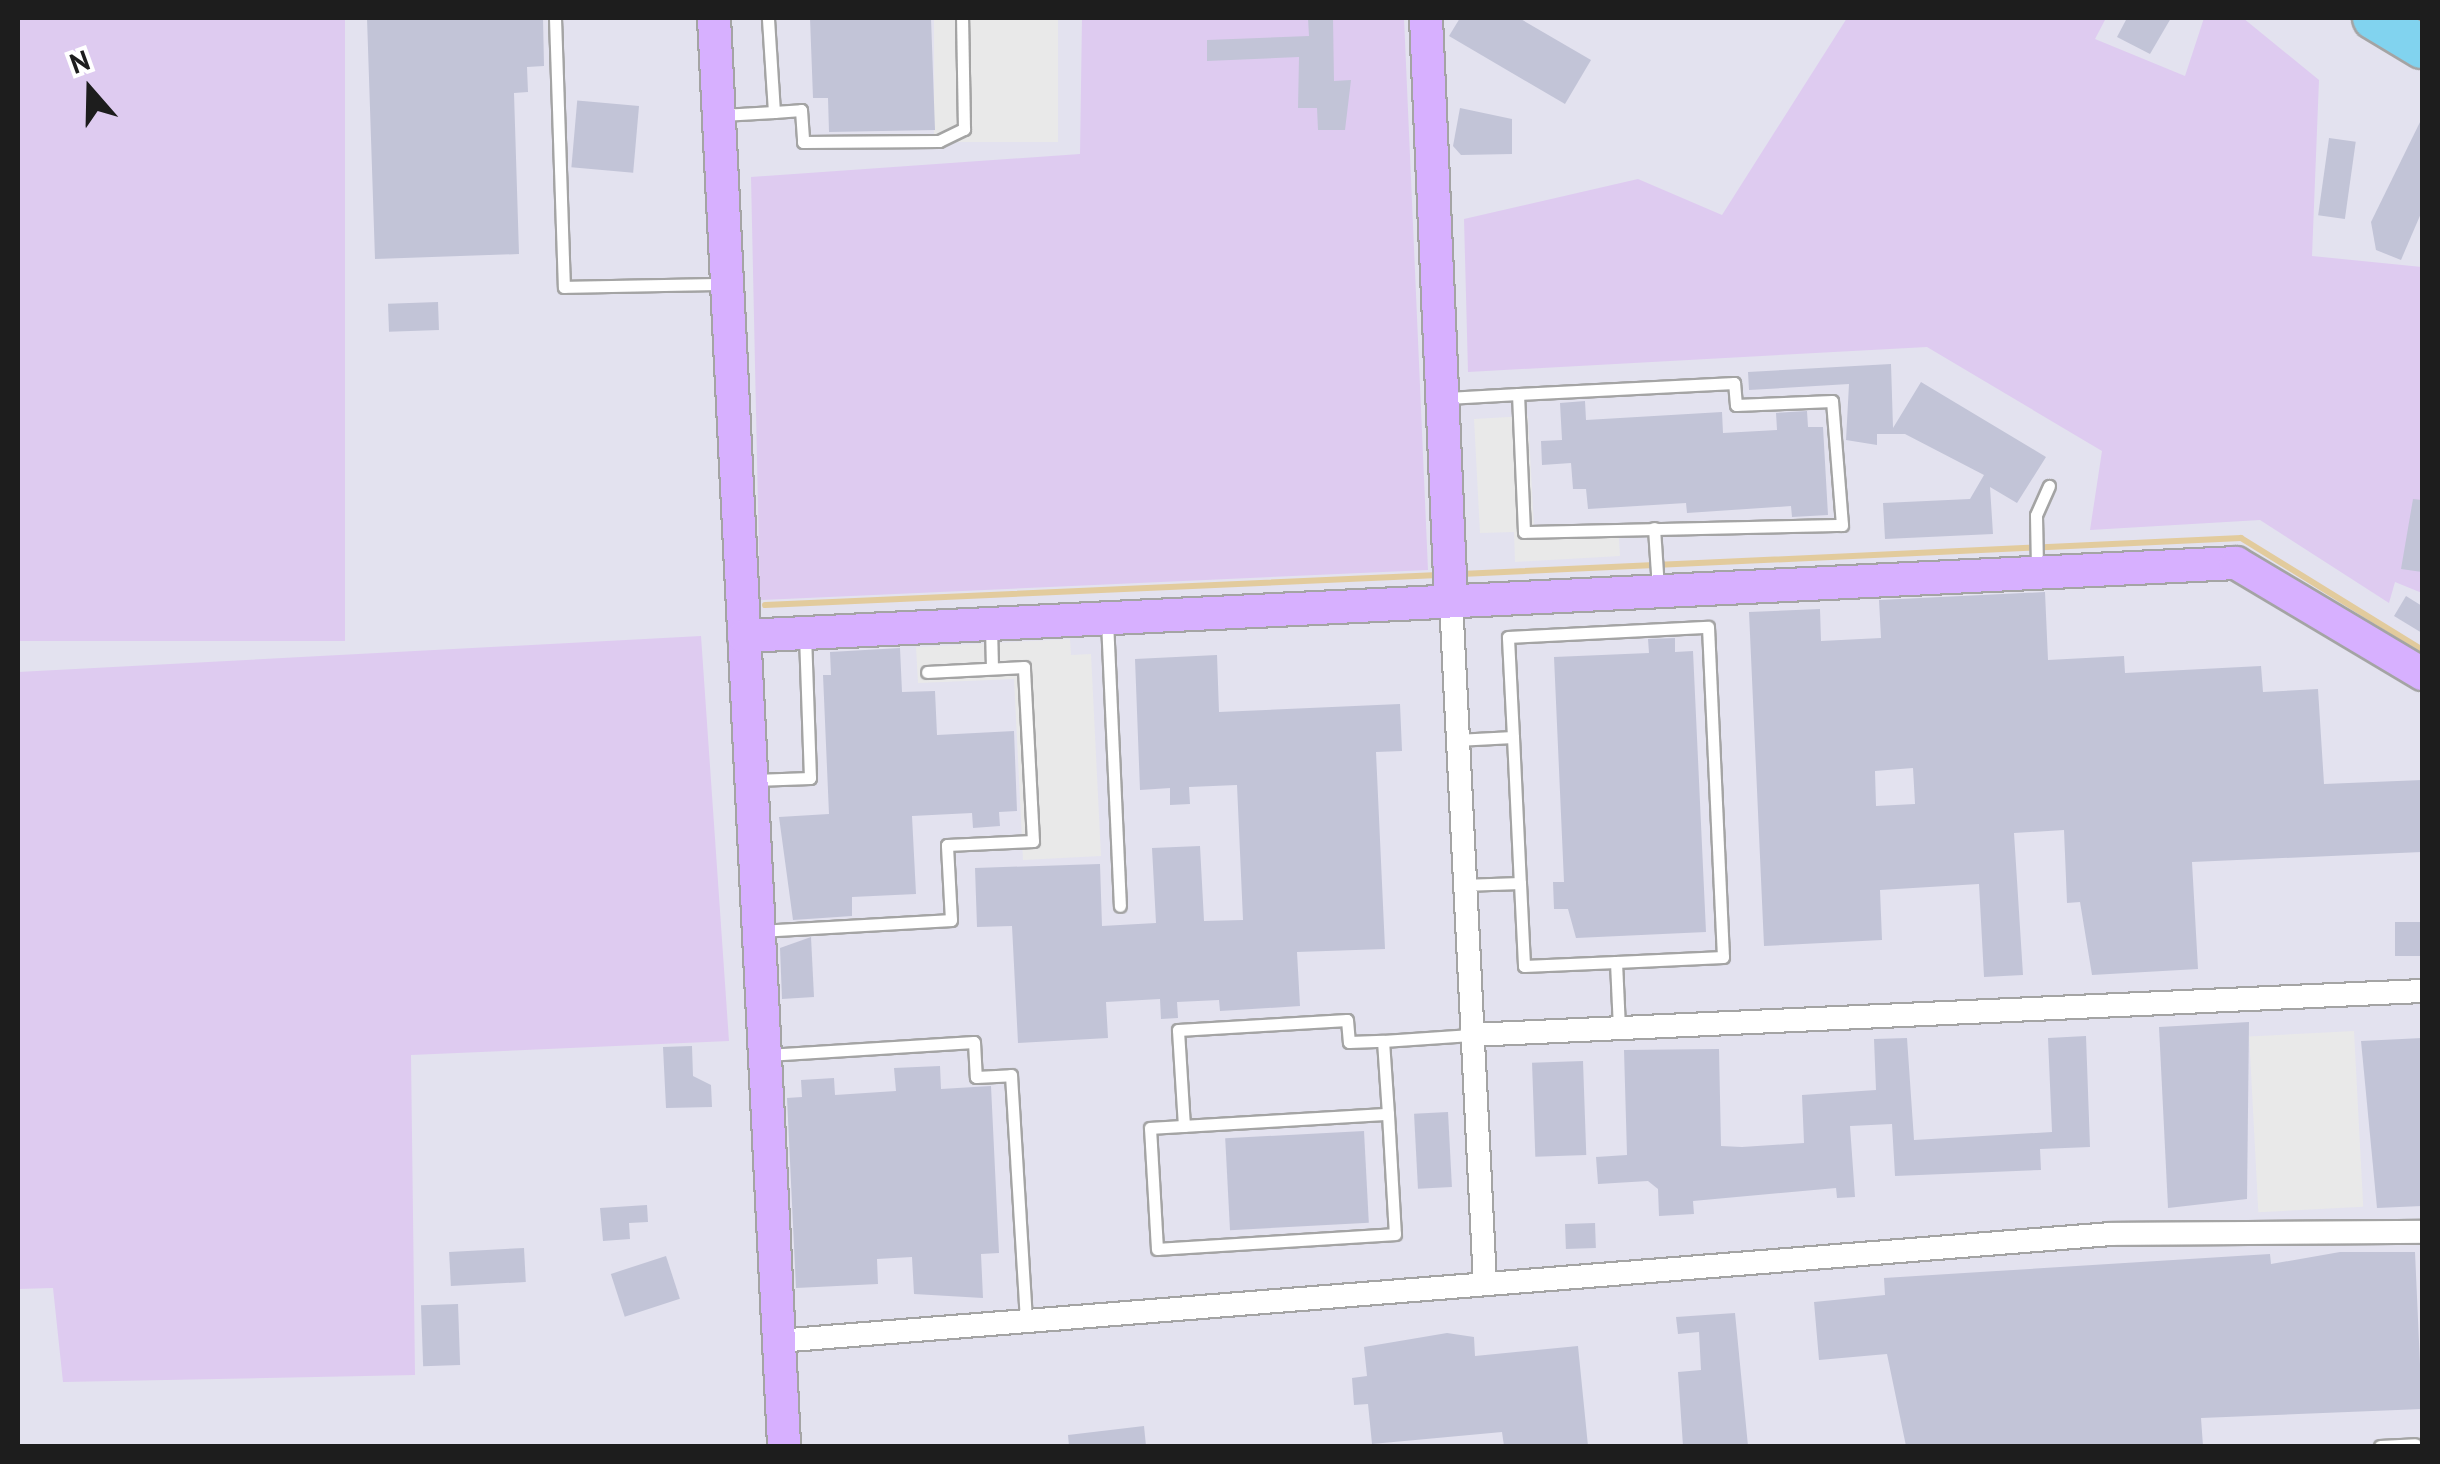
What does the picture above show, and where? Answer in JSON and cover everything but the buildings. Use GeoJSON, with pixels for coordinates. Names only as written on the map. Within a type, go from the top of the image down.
{"type":"FeatureCollection","features":[{"type":"Feature","properties":{"kind":"highway"},"geometry":{"type":"LineString","coordinates":[[2374,18],[2422,47]]}},
{"type":"Feature","properties":{"kind":"street"},"geometry":{"type":"LineString","coordinates":[[714,18],[724,284],[784,1446]]}},
{"type":"Feature","properties":{"kind":"street"},"geometry":{"type":"LineString","coordinates":[[1426,18],[1462,885],[1485,1283]]}},
{"type":"Feature","properties":{"kind":"street"},"geometry":{"type":"LineString","coordinates":[[744,636],[1107,618],[1450,583],[1658,583],[2037,565],[2236,563],[2422,674]]}},
{"type":"Feature","properties":{"kind":"street"},"geometry":{"type":"LineString","coordinates":[[1471,1035],[2422,990]]}},
{"type":"Feature","properties":{"kind":"street"},"geometry":{"type":"LineString","coordinates":[[778,1340],[2110,1234],[2422,1232]]}},
{"type":"Feature","properties":{"kind":"lane"},"geometry":{"type":"LineString","coordinates":[[555,18],[564,287],[724,284]]}},
{"type":"Feature","properties":{"kind":"lane"},"geometry":{"type":"LineString","coordinates":[[768,18],[774,112]]}},
{"type":"Feature","properties":{"kind":"lane"},"geometry":{"type":"LineString","coordinates":[[718,116],[801,110],[803,142],[938,140],[964,129],[962,18]]}},
{"type":"Feature","properties":{"kind":"lane"},"geometry":{"type":"LineString","coordinates":[[1442,398],[1518,394],[1734,383],[1736,405],[1832,401],[1842,525],[1524,532],[1518,394]]}},
{"type":"Feature","properties":{"kind":"lane"},"geometry":{"type":"LineString","coordinates":[[2037,565],[2036,535],[2049,486]]}},
{"type":"Feature","properties":{"kind":"lane"},"geometry":{"type":"LineString","coordinates":[[1654,528],[1658,583]]}},
{"type":"Feature","properties":{"kind":"lane"},"geometry":{"type":"LineString","coordinates":[[1107,618],[1120,906]]}},
{"type":"Feature","properties":{"kind":"lane"},"geometry":{"type":"LineString","coordinates":[[991,624],[992,668]]}},
{"type":"Feature","properties":{"kind":"lane"},"geometry":{"type":"LineString","coordinates":[[1708,627],[1723,956],[1524,966],[1520,882],[1508,637],[1708,627]]}},
{"type":"Feature","properties":{"kind":"lane"},"geometry":{"type":"LineString","coordinates":[[749,780],[810,778],[805,633]]}},
{"type":"Feature","properties":{"kind":"lane"},"geometry":{"type":"LineString","coordinates":[[756,931],[950,920],[946,846],[1033,841],[1024,666],[927,672]]}},
{"type":"Feature","properties":{"kind":"lane"},"geometry":{"type":"LineString","coordinates":[[1456,740],[1513,737]]}},
{"type":"Feature","properties":{"kind":"lane"},"geometry":{"type":"LineString","coordinates":[[1462,885],[1520,882]]}},
{"type":"Feature","properties":{"kind":"lane"},"geometry":{"type":"LineString","coordinates":[[1616,962],[1619,1028]]}},
{"type":"Feature","properties":{"kind":"lane"},"geometry":{"type":"LineString","coordinates":[[1184,1126],[1178,1030],[1348,1020],[1349,1042],[1471,1035]]}},
{"type":"Feature","properties":{"kind":"lane"},"geometry":{"type":"LineString","coordinates":[[1384,1040],[1395,1234],[1158,1249],[1150,1128],[1388,1114]]}},
{"type":"Feature","properties":{"kind":"lane"},"geometry":{"type":"LineString","coordinates":[[762,1056],[974,1042],[976,1077],[1011,1075],[1026,1318]]}},
{"type":"Feature","properties":{"kind":"lane"},"geometry":{"type":"LineString","coordinates":[[2380,1446],[2414,1444]]}},
{"type":"Feature","properties":{"kind":"shaded area"},"geometry":{"type":"Polygon","coordinates":[[[18,18],[345,18],[345,641],[18,641],[18,18]]]}},
{"type":"Feature","properties":{"kind":"shaded area"},"geometry":{"type":"Polygon","coordinates":[[[934,18],[1058,18],[1058,142],[934,142],[934,18]]]}},
{"type":"Feature","properties":{"kind":"shaded area"},"geometry":{"type":"Polygon","coordinates":[[[1082,18],[1404,18],[1428,570],[760,600],[751,177],[1080,154],[1082,18]]]}},
{"type":"Feature","properties":{"kind":"shaded area"},"geometry":{"type":"Polygon","coordinates":[[[1847,18],[2106,18],[2095,39],[2185,76],[2204,18],[2243,18],[2319,80],[2312,256],[2422,267],[2422,593],[2395,582],[2389,603],[2260,520],[2090,530],[2102,451],[1927,347],[1468,372],[1464,219],[1638,179],[1722,215],[1847,18]]]}},
{"type":"Feature","properties":{"kind":"shaded area"},"geometry":{"type":"Polygon","coordinates":[[[1528,416],[1534,528],[1618,523],[1620,556],[1515,562],[1514,532],[1480,533],[1474,419],[1528,416]]]}},
{"type":"Feature","properties":{"kind":"shaded area"},"geometry":{"type":"Polygon","coordinates":[[[701,636],[729,1041],[411,1055],[415,1375],[63,1382],[53,1288],[18,1289],[18,672],[701,636]]]}},
{"type":"Feature","properties":{"kind":"shaded area"},"geometry":{"type":"Polygon","coordinates":[[[1070,639],[1071,655],[1091,654],[1101,856],[1023,860],[1014,679],[918,683],[916,647],[1070,639]]]}},
{"type":"Feature","properties":{"kind":"shaded area"},"geometry":{"type":"Polygon","coordinates":[[[2354,1031],[2363,1207],[2258,1212],[2249,1036],[2354,1031]]]}},
{"type":"Feature","properties":{"kind":"waterway"},"geometry":{"type":"LineString","coordinates":[[1461,574],[2241,538],[2422,650]]}},
{"type":"Feature","properties":{"kind":"waterway"},"geometry":{"type":"LineString","coordinates":[[765,605],[1438,575]]}}]}
